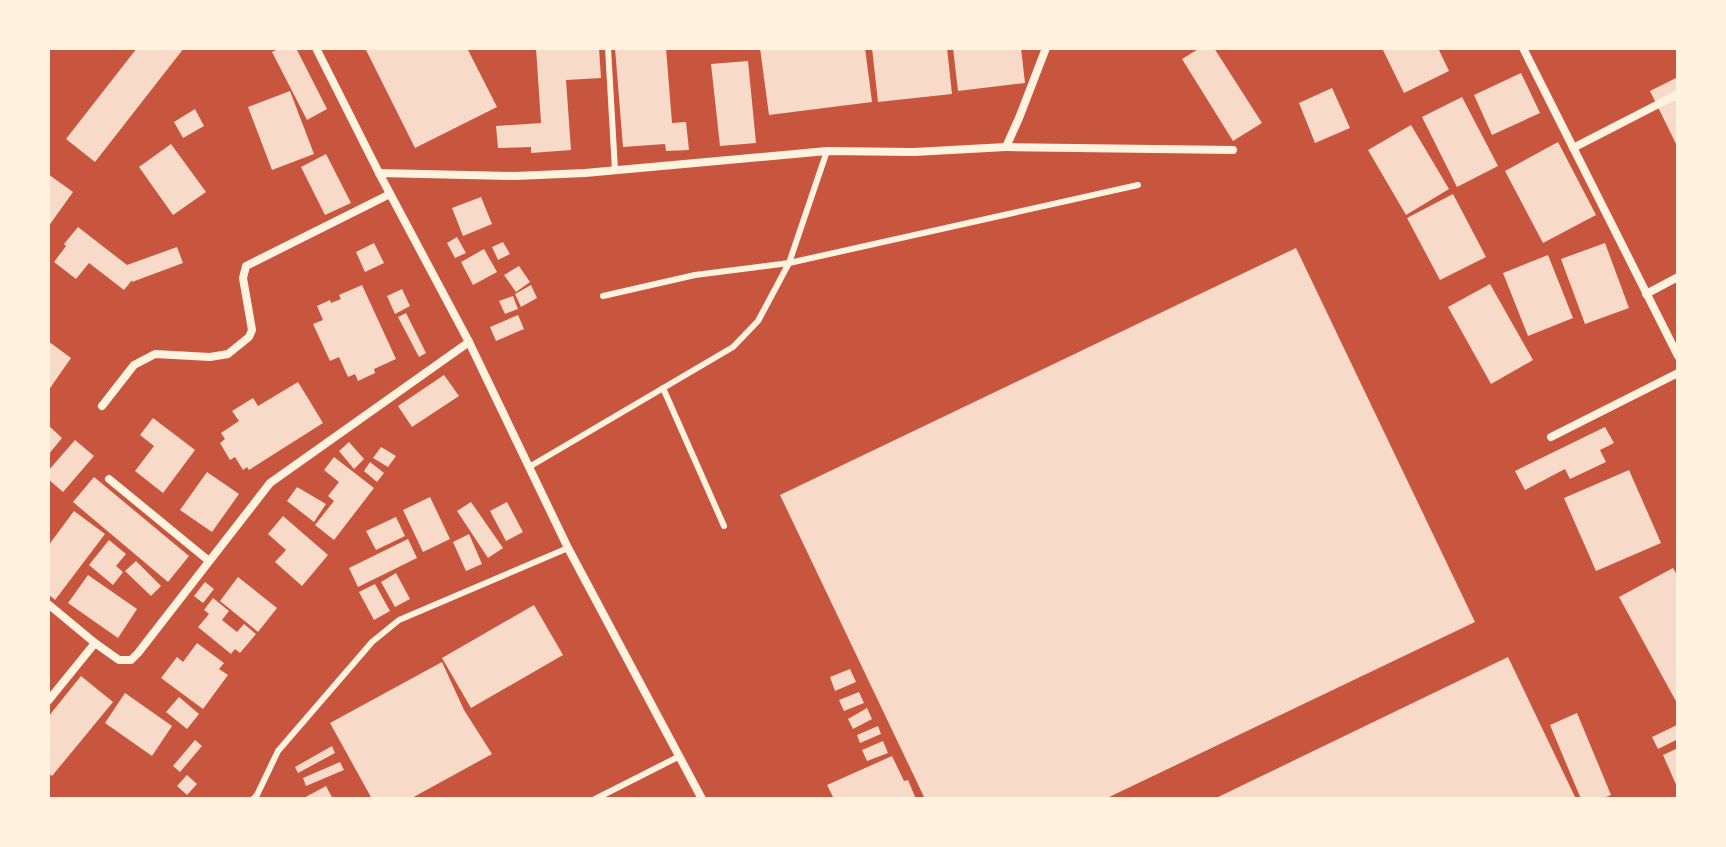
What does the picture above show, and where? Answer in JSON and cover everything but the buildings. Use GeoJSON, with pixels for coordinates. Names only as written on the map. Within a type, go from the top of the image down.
{"type":"FeatureCollection","features":[{"type":"Feature","properties":{"kind":"street"},"geometry":{"type":"LineString","coordinates":[[316,48],[469,342],[568,548],[702,799]]}},
{"type":"Feature","properties":{"kind":"street"},"geometry":{"type":"LineString","coordinates":[[1006,147],[1046,48]]}},
{"type":"Feature","properties":{"kind":"street"},"geometry":{"type":"LineString","coordinates":[[1523,48],[1678,356]]}},
{"type":"Feature","properties":{"kind":"street"},"geometry":{"type":"LineString","coordinates":[[1573,148],[1678,94]]}},
{"type":"Feature","properties":{"kind":"street"},"geometry":{"type":"LineString","coordinates":[[379,173],[515,176],[827,151],[914,152],[1006,147],[1233,150]]}},
{"type":"Feature","properties":{"kind":"street"},"geometry":{"type":"LineString","coordinates":[[102,406],[134,365],[155,354],[210,357],[228,354],[249,337],[252,330],[243,278],[246,266],[390,194]]}},
{"type":"Feature","properties":{"kind":"street"},"geometry":{"type":"LineString","coordinates":[[1646,294],[1678,277]]}},
{"type":"Feature","properties":{"kind":"street"},"geometry":{"type":"LineString","coordinates":[[48,604],[119,660],[131,660],[270,483],[469,342]]}},
{"type":"Feature","properties":{"kind":"street"},"geometry":{"type":"LineString","coordinates":[[1551,437],[1678,373]]}},
{"type":"Feature","properties":{"kind":"street"},"geometry":{"type":"LineString","coordinates":[[109,479],[209,561]]}},
{"type":"Feature","properties":{"kind":"street"},"geometry":{"type":"LineString","coordinates":[[48,701],[95,643]]}},
{"type":"Feature","properties":{"kind":"lane"},"geometry":{"type":"LineString","coordinates":[[608,48],[615,170]]}},
{"type":"Feature","properties":{"kind":"lane"},"geometry":{"type":"LineString","coordinates":[[529,467],[733,347],[758,321],[789,263],[827,151]]}},
{"type":"Feature","properties":{"kind":"lane"},"geometry":{"type":"LineString","coordinates":[[603,296],[695,275],[789,263],[1138,185]]}},
{"type":"Feature","properties":{"kind":"lane"},"geometry":{"type":"LineString","coordinates":[[663,388],[724,526]]}},
{"type":"Feature","properties":{"kind":"lane"},"geometry":{"type":"LineString","coordinates":[[253,799],[278,751],[372,642],[399,620],[568,548]]}},
{"type":"Feature","properties":{"kind":"lane"},"geometry":{"type":"LineString","coordinates":[[595,799],[678,757]]}}]}
